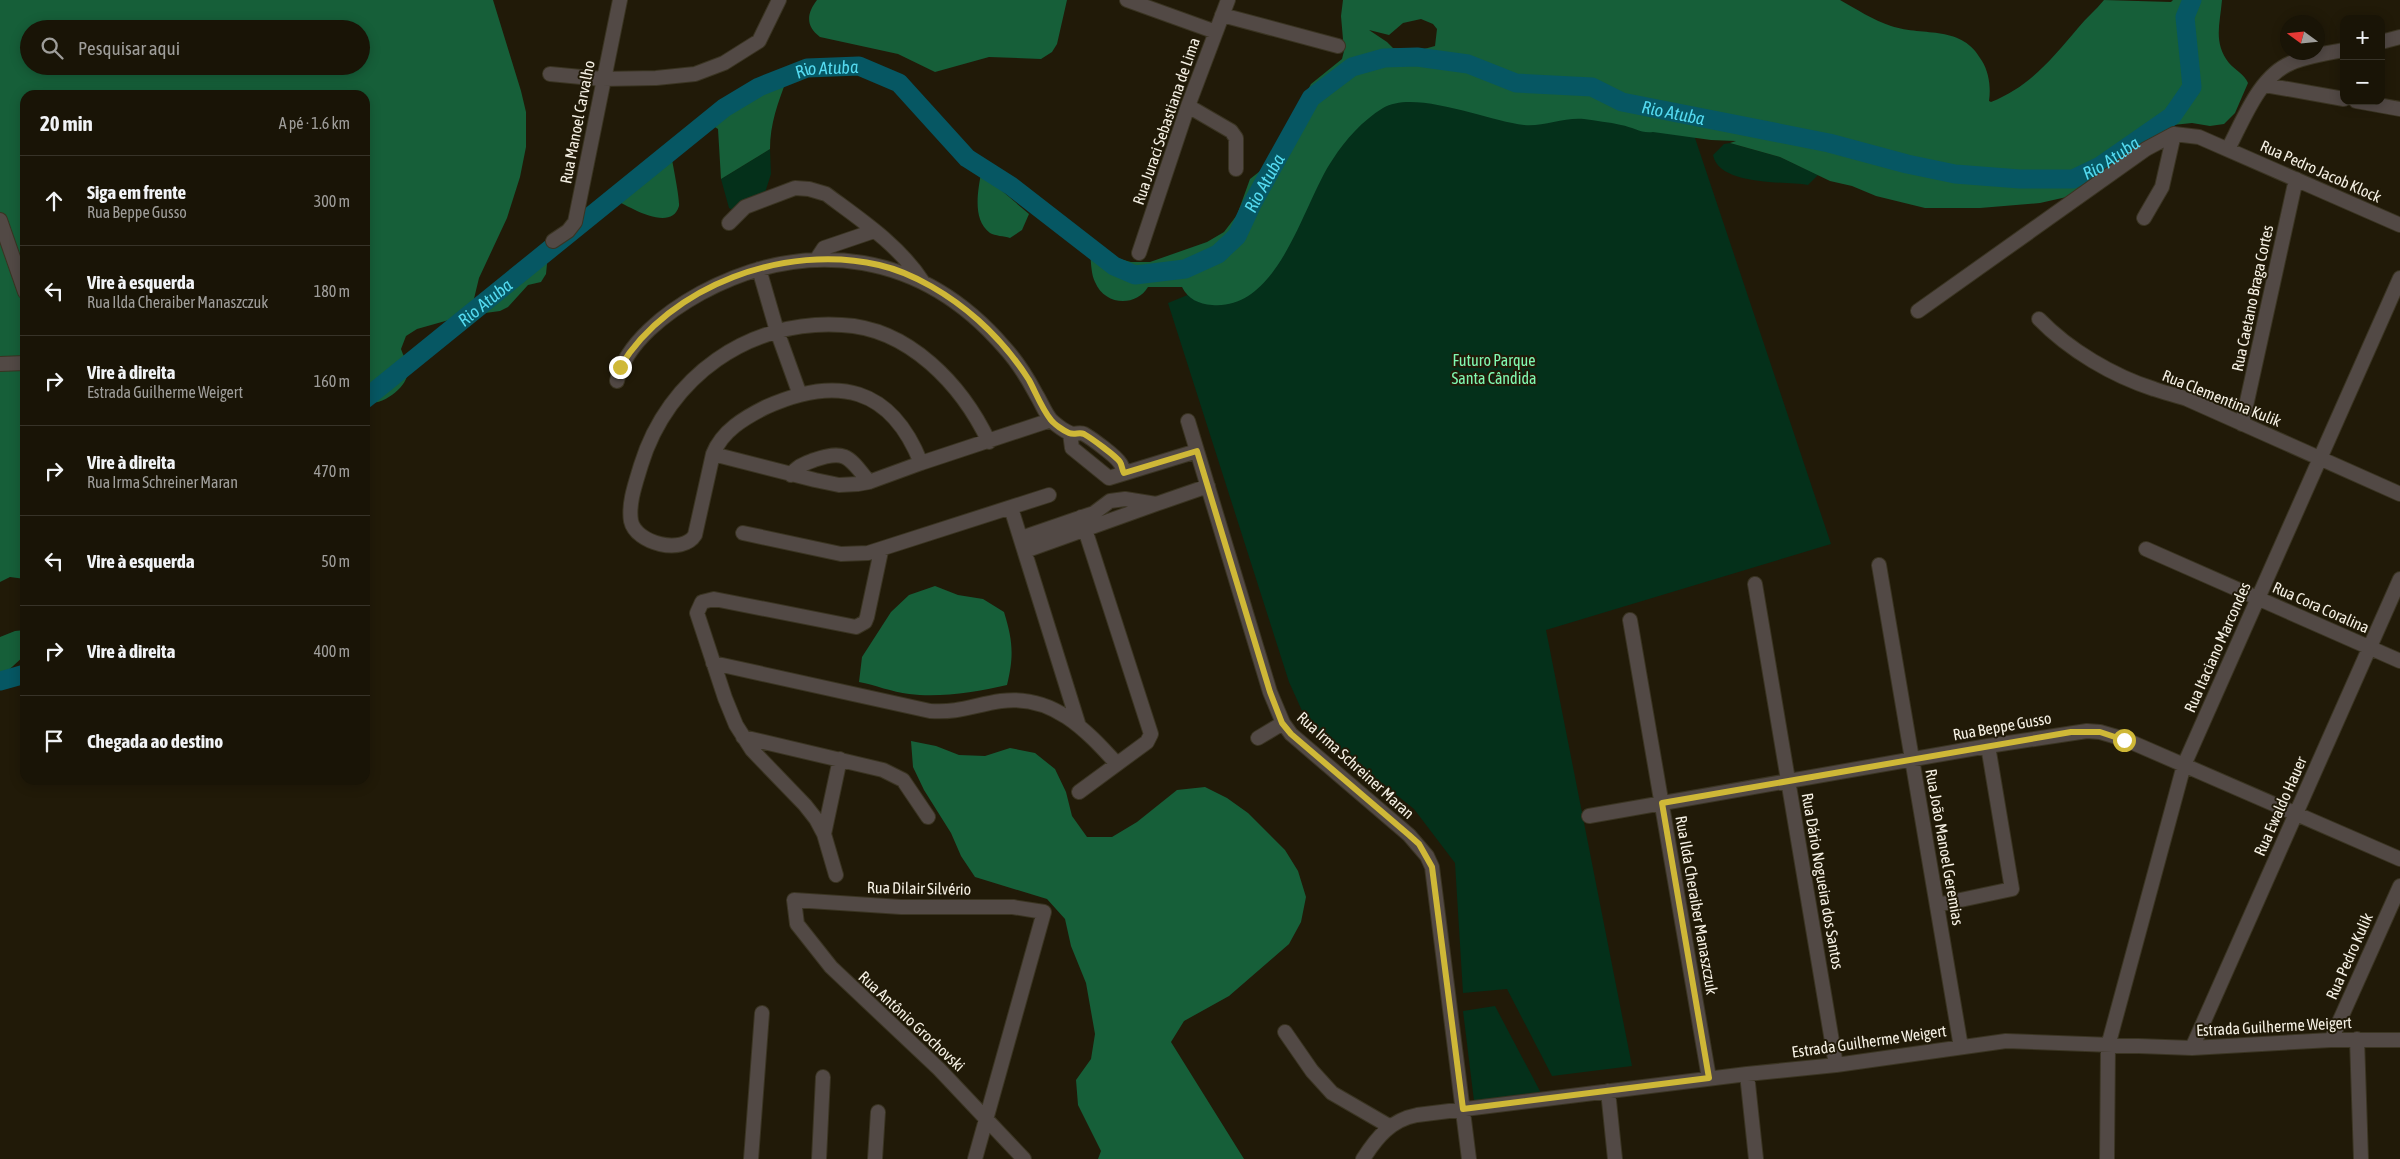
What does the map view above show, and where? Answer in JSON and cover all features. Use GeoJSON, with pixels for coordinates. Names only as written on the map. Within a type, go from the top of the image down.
{"type":"FeatureCollection","features":[{"type":"Feature","properties":{"kind":"street","name":"Rua Manoel Carvalho"},"geometry":{"type":"LineString","coordinates":[[553,241],[568,231],[575,222],[602,79],[620,0]]}},
{"type":"Feature","properties":{"kind":"street"},"geometry":{"type":"LineString","coordinates":[[550,74],[602,79],[656,78],[695,74],[724,63],[759,41],[779,0]]}},
{"type":"Feature","properties":{"kind":"street"},"geometry":{"type":"LineString","coordinates":[[1127,0],[1216,32]]}},
{"type":"Feature","properties":{"kind":"street","name":"Rua Juraci Sebastiana de Lima"},"geometry":{"type":"LineString","coordinates":[[1139,253],[1188,106],[1228,0]]}},
{"type":"Feature","properties":{"kind":"street"},"geometry":{"type":"LineString","coordinates":[[1222,15],[1338,46]]}},
{"type":"Feature","properties":{"kind":"street"},"geometry":{"type":"LineString","coordinates":[[2385,41],[2400,38]]}},
{"type":"Feature","properties":{"kind":"street"},"geometry":{"type":"LineString","coordinates":[[2228,149],[2265,85],[2281,68],[2290,63],[2340,51]]}},
{"type":"Feature","properties":{"kind":"street"},"geometry":{"type":"LineString","coordinates":[[2265,85],[2340,98]]}},
{"type":"Feature","properties":{"kind":"street"},"geometry":{"type":"LineString","coordinates":[[2378,105],[2400,109]]}},
{"type":"Feature","properties":{"kind":"street"},"geometry":{"type":"LineString","coordinates":[[1188,106],[1232,131],[1236,138],[1236,169]]}},
{"type":"Feature","properties":{"kind":"street"},"geometry":{"type":"LineString","coordinates":[[2144,218],[2162,187],[2174,134]]}},
{"type":"Feature","properties":{"kind":"street"},"geometry":{"type":"LineString","coordinates":[[1918,311],[2146,149],[2174,134]]}},
{"type":"Feature","properties":{"kind":"street","name":"Rua Pedro Jacob Klock"},"geometry":{"type":"LineString","coordinates":[[2174,134],[2190,134],[2228,149],[2400,225]]}},
{"type":"Feature","properties":{"kind":"street","name":"Rua Caetano Braga Cortes"},"geometry":{"type":"LineString","coordinates":[[2242,424],[2296,179]]}},
{"type":"Feature","properties":{"kind":"street"},"geometry":{"type":"LineString","coordinates":[[729,223],[745,207],[795,188],[826,194],[903,256],[923,283]]}},
{"type":"Feature","properties":{"kind":"street"},"geometry":{"type":"LineString","coordinates":[[0,220],[20,278]]}},
{"type":"Feature","properties":{"kind":"street"},"geometry":{"type":"LineString","coordinates":[[816,260],[824,248],[874,231]]}},
{"type":"Feature","properties":{"kind":"street"},"geometry":{"type":"LineString","coordinates":[[617,381],[620,367],[627,355],[642,338],[677,308],[717,284],[759,269],[816,260],[853,261],[880,265],[923,283],[960,305],[992,334],[1018,364],[1051,420],[1070,433],[1083,434],[1120,462],[1124,473]]}},
{"type":"Feature","properties":{"kind":"street"},"geometry":{"type":"LineString","coordinates":[[759,269],[776,331],[800,395]]}},
{"type":"Feature","properties":{"kind":"street","name":"Rua Itaciano Marcondes"},"geometry":{"type":"LineString","coordinates":[[2107,1159],[2108,1046],[2184,765],[2400,278]]}},
{"type":"Feature","properties":{"kind":"street","name":"Rua Clementina Kulik"},"geometry":{"type":"LineString","coordinates":[[2039,319],[2068,344],[2119,374],[2153,389],[2187,399],[2400,494]]}},
{"type":"Feature","properties":{"kind":"street"},"geometry":{"type":"LineString","coordinates":[[921,462],[906,430],[892,414],[873,401],[854,393],[834,390],[800,395],[761,410],[737,424],[717,444],[693,538],[686,544],[675,546],[643,539],[635,531],[631,520],[634,494],[647,448],[666,410],[688,383],[714,360],[744,343],[776,331],[811,325],[846,325],[864,328],[894,340],[922,357],[947,378],[975,415],[989,442]]}},
{"type":"Feature","properties":{"kind":"street"},"geometry":{"type":"LineString","coordinates":[[0,364],[20,363]]}},
{"type":"Feature","properties":{"kind":"street"},"geometry":{"type":"LineString","coordinates":[[713,454],[791,475],[839,484],[869,482],[921,462],[989,442],[1051,420]]}},
{"type":"Feature","properties":{"kind":"street","name":"Rua Irma Schreiner Maran"},"geometry":{"type":"LineString","coordinates":[[1188,421],[1270,692],[1282,723],[1309,751],[1409,835],[1426,856],[1434,879],[1469,1159]]}},
{"type":"Feature","properties":{"kind":"street"},"geometry":{"type":"LineString","coordinates":[[1070,433],[1072,448],[1109,478],[1197,451]]}},
{"type":"Feature","properties":{"kind":"street"},"geometry":{"type":"LineString","coordinates":[[791,475],[801,465],[836,454],[852,460],[869,482]]}},
{"type":"Feature","properties":{"kind":"street"},"geometry":{"type":"LineString","coordinates":[[1023,545],[1083,524],[1122,517],[1208,486]]}},
{"type":"Feature","properties":{"kind":"street"},"geometry":{"type":"LineString","coordinates":[[743,533],[841,554],[854,555],[881,551],[1049,495]]}},
{"type":"Feature","properties":{"kind":"street"},"geometry":{"type":"LineString","coordinates":[[1083,524],[1110,501],[1118,500],[1156,504]]}},
{"type":"Feature","properties":{"kind":"street"},"geometry":{"type":"LineString","coordinates":[[1118,500],[1123,507],[1122,517]]}},
{"type":"Feature","properties":{"kind":"street"},"geometry":{"type":"LineString","coordinates":[[1012,508],[1078,723]]}},
{"type":"Feature","properties":{"kind":"street"},"geometry":{"type":"LineString","coordinates":[[1079,792],[1150,738],[1150,729],[1083,524]]}},
{"type":"Feature","properties":{"kind":"street","name":"Rua Cora Coralina"},"geometry":{"type":"LineString","coordinates":[[2146,549],[2400,661]]}},
{"type":"Feature","properties":{"kind":"street"},"geometry":{"type":"LineString","coordinates":[[836,875],[824,834],[805,805],[760,759],[743,737],[730,712],[697,619],[698,610],[702,602],[714,599],[856,627],[865,622],[867,617],[881,551]]}},
{"type":"Feature","properties":{"kind":"street","name":"Rua João Manoel Geremias"},"geometry":{"type":"LineString","coordinates":[[1879,565],[1961,1047]]}},
{"type":"Feature","properties":{"kind":"street","name":"Rua Ewaldo Hauer"},"geometry":{"type":"LineString","coordinates":[[2192,1048],[2400,579]]}},
{"type":"Feature","properties":{"kind":"street","name":"Rua Dário Nogueira dos Santos"},"geometry":{"type":"LineString","coordinates":[[1755,584],[1836,1065]]}},
{"type":"Feature","properties":{"kind":"street","name":"Rua Ilda Cheraiber Manaszczuk"},"geometry":{"type":"LineString","coordinates":[[1630,620],[1709,1078]]}},
{"type":"Feature","properties":{"kind":"street"},"geometry":{"type":"LineString","coordinates":[[713,663],[930,711],[958,711],[1000,702],[1020,701],[1052,709],[1078,723],[1117,764]]}},
{"type":"Feature","properties":{"kind":"street"},"geometry":{"type":"LineString","coordinates":[[1258,738],[1282,723]]}},
{"type":"Feature","properties":{"kind":"street","name":"Rua Beppe Gusso"},"geometry":{"type":"LineString","coordinates":[[1589,816],[2071,732],[2100,732],[2184,765],[2400,858]]}},
{"type":"Feature","properties":{"kind":"street"},"geometry":{"type":"LineString","coordinates":[[743,737],[870,766],[894,774],[909,788],[928,817]]}},
{"type":"Feature","properties":{"kind":"street"},"geometry":{"type":"LineString","coordinates":[[1937,905],[2012,889],[1988,746]]}},
{"type":"Feature","properties":{"kind":"street"},"geometry":{"type":"LineString","coordinates":[[824,834],[840,759]]}},
{"type":"Feature","properties":{"kind":"street","name":"Rua Pedro Kulik"},"geometry":{"type":"LineString","coordinates":[[2331,1040],[2400,886]]}},
{"type":"Feature","properties":{"kind":"street","name":"Rua Dilair Silvério"},"geometry":{"type":"LineString","coordinates":[[794,900],[901,908],[1013,907],[1044,912],[986,1119]]}},
{"type":"Feature","properties":{"kind":"street","name":"Rua Antônio Grochovski"},"geometry":{"type":"LineString","coordinates":[[794,900],[797,924],[814,949],[847,984],[939,1069],[1024,1159]]}},
{"type":"Feature","properties":{"kind":"street"},"geometry":{"type":"LineString","coordinates":[[751,1159],[762,1013]]}},
{"type":"Feature","properties":{"kind":"street"},"geometry":{"type":"LineString","coordinates":[[1285,1032],[1312,1070],[1332,1093],[1389,1126]]}},
{"type":"Feature","properties":{"kind":"street"},"geometry":{"type":"LineString","coordinates":[[2357,1039],[2361,1159]]}},
{"type":"Feature","properties":{"kind":"street","name":"Estrada Guilherme Weigert"},"geometry":{"type":"LineString","coordinates":[[1363,1159],[1378,1136],[1389,1126],[1409,1116],[1709,1078],[1836,1065],[1961,1047],[2028,1040],[2108,1046],[2192,1048],[2331,1040],[2400,1040]]}},
{"type":"Feature","properties":{"kind":"street"},"geometry":{"type":"LineString","coordinates":[[1747,1074],[1756,1159]]}},
{"type":"Feature","properties":{"kind":"street"},"geometry":{"type":"LineString","coordinates":[[819,1159],[823,1077]]}},
{"type":"Feature","properties":{"kind":"street"},"geometry":{"type":"LineString","coordinates":[[1608,1091],[1615,1159]]}},
{"type":"Feature","properties":{"kind":"street"},"geometry":{"type":"LineString","coordinates":[[875,1159],[878,1112]]}},
{"type":"Feature","properties":{"kind":"street"},"geometry":{"type":"LineString","coordinates":[[975,1159],[986,1119]]}},
{"type":"Feature","properties":{"kind":"green space"},"geometry":{"type":"Polygon","coordinates":[[[0,0],[493,0],[526,112],[526,147],[520,177],[507,218],[479,278],[472,307],[477,313],[485,309],[548,254],[546,274],[541,282],[528,285],[508,307],[500,311],[463,316],[417,329],[406,336],[401,349],[408,369],[404,382],[394,394],[372,403],[370,403],[370,90],[20,90],[20,578],[10,577],[0,582],[0,0]]]}},
{"type":"Feature","properties":{"kind":"green space"},"geometry":{"type":"Polygon","coordinates":[[[817,0],[1067,0],[1057,44],[1052,52],[1041,59],[989,57],[935,72],[898,54],[820,37],[812,29],[809,20],[813,5],[817,0]]]}},
{"type":"Feature","properties":{"kind":"green space"},"geometry":{"type":"Polygon","coordinates":[[[1343,0],[1840,0],[1871,18],[1891,26],[1942,34],[1964,41],[1974,49],[1984,65],[1989,80],[1989,101],[1991,102],[2005,96],[2039,71],[2104,0],[2171,2],[2173,0],[2222,0],[2219,25],[2221,48],[2229,63],[2248,83],[2235,113],[2224,124],[2210,126],[2192,123],[2173,125],[2071,196],[2040,203],[1980,208],[1925,208],[1876,196],[1852,186],[1830,181],[1780,157],[1730,143],[1736,141],[1645,132],[1616,124],[1584,119],[1524,125],[1432,104],[1397,103],[1383,108],[1368,119],[1343,144],[1322,178],[1287,250],[1272,273],[1255,291],[1235,302],[1212,305],[1194,300],[1187,295],[1182,287],[1148,287],[1143,294],[1129,301],[1121,301],[1106,296],[1094,279],[1090,251],[1131,262],[1150,262],[1207,242],[1224,232],[1237,215],[1250,179],[1269,164],[1311,84],[1342,59],[1344,51],[1341,16],[1343,0]],[[1421,19],[1403,23],[1389,35],[1369,30],[1393,48],[1424,49],[1435,46],[1437,29],[1433,24],[1421,19]]]}},
{"type":"Feature","properties":{"kind":"green space","name":"Futuro Parque Santa Cândida"},"geometry":{"type":"Polygon","coordinates":[[[1399,71],[1691,126],[1831,544],[1546,630],[1632,1066],[1552,1076],[1507,989],[1463,993],[1455,863],[1414,809],[1308,724],[1289,682],[1168,303],[1246,271],[1399,71]]]}},
{"type":"Feature","properties":{"kind":"green space"},"geometry":{"type":"Polygon","coordinates":[[[787,79],[773,122],[770,149],[721,179],[718,129],[705,121],[737,97],[787,79]]]}},
{"type":"Feature","properties":{"kind":"green space"},"geometry":{"type":"Polygon","coordinates":[[[1730,143],[1780,157],[1818,175],[1808,185],[1769,182],[1739,177],[1727,172],[1718,165],[1713,155],[1724,144],[1730,143]]]}},
{"type":"Feature","properties":{"kind":"green space"},"geometry":{"type":"Polygon","coordinates":[[[670,149],[679,202],[679,206],[674,214],[667,218],[658,218],[637,211],[612,198],[670,149]]]}},
{"type":"Feature","properties":{"kind":"green space"},"geometry":{"type":"Polygon","coordinates":[[[770,149],[771,174],[762,202],[743,215],[729,208],[721,179],[770,149]]]}},
{"type":"Feature","properties":{"kind":"green space"},"geometry":{"type":"Polygon","coordinates":[[[981,173],[1029,214],[1022,230],[1010,238],[990,233],[981,221],[978,205],[981,173]]]}},
{"type":"Feature","properties":{"kind":"green space"},"geometry":{"type":"Polygon","coordinates":[[[935,586],[958,595],[983,599],[1004,612],[1012,648],[1007,685],[958,694],[921,695],[896,692],[859,682],[862,657],[891,612],[909,595],[935,586]]]}},
{"type":"Feature","properties":{"kind":"green space"},"geometry":{"type":"Polygon","coordinates":[[[20,630],[20,660],[0,678],[0,637],[20,630]]]}},
{"type":"Feature","properties":{"kind":"green space"},"geometry":{"type":"Polygon","coordinates":[[[911,741],[936,746],[959,755],[985,756],[1010,748],[1035,753],[1055,769],[1066,792],[1072,816],[1087,837],[1112,837],[1137,822],[1177,790],[1205,787],[1227,798],[1248,813],[1285,850],[1298,871],[1306,897],[1301,922],[1289,944],[1229,996],[1184,1021],[1171,1042],[1244,1159],[1098,1159],[1101,1151],[1078,1105],[1076,1080],[1091,1059],[1095,1034],[1086,983],[1071,946],[1065,919],[1047,899],[975,877],[961,856],[951,833],[924,790],[913,767],[911,741]]]}},
{"type":"Feature","properties":{"kind":"green space"},"geometry":{"type":"Polygon","coordinates":[[[1495,1006],[1541,1093],[1474,1101],[1463,1011],[1495,1006]]]}},
{"type":"Feature","properties":{"kind":"waterway","name":"Rio Atuba"},"geometry":{"type":"LineString","coordinates":[[370,395],[724,108],[759,87],[807,68],[859,66],[899,83],[967,158],[1011,186],[1114,266],[1135,275],[1185,269],[1218,254],[1237,236],[1252,204],[1311,98],[1352,67],[1384,58],[1417,57],[1468,64],[1516,83],[1592,87],[1622,102],[1829,143],[1907,164],[1955,174],[2020,179],[2073,179],[2100,166],[2172,116],[2192,87],[2185,17],[2192,0]]}},
{"type":"Feature","properties":{"kind":"waterway","name":"Rio Atuba"},"geometry":{"type":"LineString","coordinates":[[0,681],[20,675]]}},
{"type":"Feature","properties":{"kind":"route"},"geometry":{"type":"LineString","coordinates":[[620,367],[627,355],[659,322],[677,308],[717,284],[759,269],[783,264],[806,261],[853,261],[880,265],[903,274],[942,293],[960,305],[992,334],[1018,364],[1051,420],[1070,433],[1083,434],[1120,462],[1124,473],[1197,451],[1270,692],[1282,723],[1309,751],[1419,844],[1432,867],[1463,1109],[1709,1078],[1662,803],[2071,732],[2100,732],[2124,740]]}}]}
